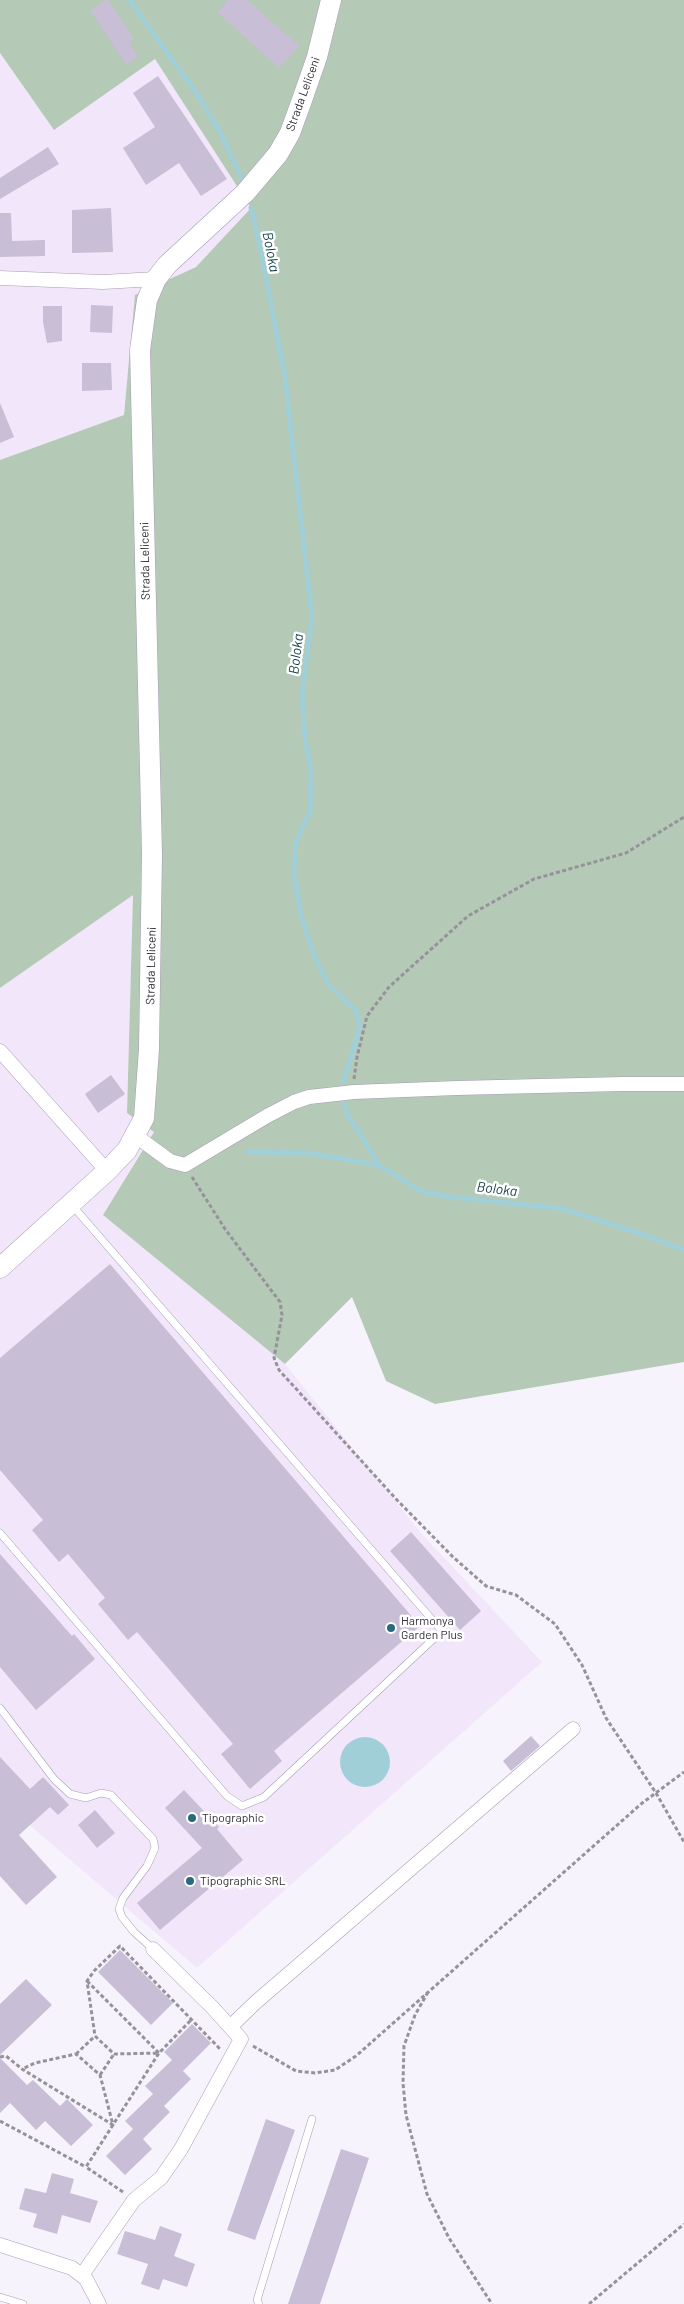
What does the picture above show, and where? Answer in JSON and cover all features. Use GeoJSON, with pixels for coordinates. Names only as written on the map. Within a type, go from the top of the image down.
{"type":"FeatureCollection","features":[{"type":"Feature","properties":{"kind":"main road","name":"Strada Leliceni"},"geometry":{"type":"LineString","coordinates":[[0,1268],[127,1150],[144,1118],[149,1049],[152,854],[140,350],[147,300],[156,279],[167,265],[245,193],[278,154],[290,134],[317,57],[329,1]]}},
{"type":"Feature","properties":{"kind":"street"},"geometry":{"type":"LineString","coordinates":[[0,278],[103,282],[156,279]]}},
{"type":"Feature","properties":{"kind":"street"},"geometry":{"type":"LineString","coordinates":[[0,1051],[106,1171]]}},
{"type":"Feature","properties":{"kind":"street"},"geometry":{"type":"LineString","coordinates":[[136,1136],[170,1161],[185,1165],[294,1102],[308,1097],[354,1092],[622,1084],[684,1084]]}},
{"type":"Feature","properties":{"kind":"street"},"geometry":{"type":"LineString","coordinates":[[231,2026],[271,1989],[573,1729]]}},
{"type":"Feature","properties":{"kind":"street"},"geometry":{"type":"LineString","coordinates":[[82,2275],[134,2200],[161,2178],[181,2149],[241,2039],[231,2026],[153,1949]]}},
{"type":"Feature","properties":{"kind":"street"},"geometry":{"type":"LineString","coordinates":[[0,2245],[72,2268],[82,2275],[89,2284],[99,2304]]}},
{"type":"Feature","properties":{"kind":"lane"},"geometry":{"type":"LineString","coordinates":[[0,1533],[227,1796],[242,1806],[264,1797],[442,1631],[71,1204]]}},
{"type":"Feature","properties":{"kind":"lane"},"geometry":{"type":"LineString","coordinates":[[0,1708],[54,1779],[70,1794],[86,1798],[101,1793],[111,1795],[153,1839],[155,1848],[148,1866],[123,1898],[119,1909],[122,1917],[134,1932],[153,1949]]}},
{"type":"Feature","properties":{"kind":"lane"},"geometry":{"type":"LineString","coordinates":[[259,2304],[257,2300],[312,2119]]}},
{"type":"Feature","properties":{"kind":"lane"},"geometry":{"type":"LineString","coordinates":[[0,2297],[24,2304]]}},
{"type":"Feature","properties":{"kind":"path"},"geometry":{"type":"LineString","coordinates":[[354,1092],[356,1058],[367,1016],[389,987],[468,916],[534,878],[626,853],[684,817]]}},
{"type":"Feature","properties":{"kind":"path"},"geometry":{"type":"LineString","coordinates":[[185,1165],[225,1229],[280,1302],[282,1314],[274,1358],[279,1370],[397,1500],[453,1557],[486,1586],[516,1595],[555,1624],[582,1665],[606,1718],[656,1793],[684,1842]]}},
{"type":"Feature","properties":{"kind":"path"},"geometry":{"type":"LineString","coordinates":[[241,2039],[296,2071],[316,2073],[335,2070],[356,2056],[597,1842],[684,1772]]}},
{"type":"Feature","properties":{"kind":"path"},"geometry":{"type":"LineString","coordinates":[[159,2053],[114,2054],[95,2036],[87,1981],[94,1971],[120,1946],[221,2050],[216,2058]]}},
{"type":"Feature","properties":{"kind":"path"},"geometry":{"type":"LineString","coordinates":[[87,1981],[159,2053]]}},
{"type":"Feature","properties":{"kind":"path"},"geometry":{"type":"LineString","coordinates":[[430,1990],[415,2015],[404,2046],[403,2083],[406,2115],[427,2194],[449,2238],[492,2304]]}},
{"type":"Feature","properties":{"kind":"path"},"geometry":{"type":"LineString","coordinates":[[86,2167],[159,2053],[191,2020]]}},
{"type":"Feature","properties":{"kind":"path"},"geometry":{"type":"LineString","coordinates":[[22,2069],[35,2063],[76,2054],[95,2036]]}},
{"type":"Feature","properties":{"kind":"path"},"geometry":{"type":"LineString","coordinates":[[76,2054],[100,2075],[113,2125]]}},
{"type":"Feature","properties":{"kind":"path"},"geometry":{"type":"LineString","coordinates":[[100,2075],[114,2054]]}},
{"type":"Feature","properties":{"kind":"path"},"geometry":{"type":"LineString","coordinates":[[0,2057],[6,2056],[22,2069],[113,2125]]}},
{"type":"Feature","properties":{"kind":"path"},"geometry":{"type":"LineString","coordinates":[[0,2121],[86,2167],[134,2200]]}},
{"type":"Feature","properties":{"kind":"path"},"geometry":{"type":"LineString","coordinates":[[589,2304],[684,2224]]}},
{"type":"Feature","properties":{"kind":"shaded area"},"geometry":{"type":"Polygon","coordinates":[[[0,53],[54,130],[155,59],[251,208],[196,267],[136,295],[124,415],[0,460],[0,53]]]}},
{"type":"Feature","properties":{"kind":"shaded area"},"geometry":{"type":"Polygon","coordinates":[[[133,894],[127,1113],[154,1132],[103,1215],[285,1364],[421,1533],[542,1662],[197,1968],[0,1800],[0,988],[133,894]]]}},
{"type":"Feature","properties":{"kind":"green space"},"geometry":{"type":"Polygon","coordinates":[[[0,0],[684,0],[684,1362],[435,1404],[386,1381],[352,1297],[285,1364],[103,1215],[154,1132],[127,1113],[133,895],[0,988],[0,460],[124,415],[135,295],[196,267],[251,208],[155,59],[54,130],[0,53],[0,0]]]}},
{"type":"Feature","properties":{"kind":"water"},"geometry":{"type":"Polygon","coordinates":[[[365,1737],[374,1739],[385,1748],[390,1762],[388,1771],[379,1782],[365,1787],[356,1785],[345,1776],[340,1762],[342,1753],[351,1742],[365,1737]]]}},
{"type":"Feature","properties":{"kind":"building"},"geometry":{"type":"Polygon","coordinates":[[[108,0],[134,39],[129,42],[138,56],[126,65],[90,11],[108,0]]]}},
{"type":"Feature","properties":{"kind":"building"},"geometry":{"type":"Polygon","coordinates":[[[228,0],[247,0],[299,46],[279,68],[217,12],[228,0]]]}},
{"type":"Feature","properties":{"kind":"building"},"geometry":{"type":"Polygon","coordinates":[[[158,76],[227,179],[201,196],[179,163],[146,185],[123,148],[155,127],[133,93],[158,76]]]}},
{"type":"Feature","properties":{"kind":"building"},"geometry":{"type":"Polygon","coordinates":[[[48,147],[59,164],[0,199],[0,178],[48,147]]]}},
{"type":"Feature","properties":{"kind":"building"},"geometry":{"type":"Polygon","coordinates":[[[111,208],[113,252],[72,253],[72,210],[111,208]]]}},
{"type":"Feature","properties":{"kind":"building"},"geometry":{"type":"Polygon","coordinates":[[[0,213],[11,213],[12,241],[45,240],[45,256],[0,257],[0,213]]]}},
{"type":"Feature","properties":{"kind":"building"},"geometry":{"type":"Polygon","coordinates":[[[91,305],[113,306],[112,333],[90,332],[91,305]]]}},
{"type":"Feature","properties":{"kind":"building"},"geometry":{"type":"Polygon","coordinates":[[[43,306],[62,306],[62,341],[47,343],[43,322],[43,306]]]}},
{"type":"Feature","properties":{"kind":"building"},"geometry":{"type":"Polygon","coordinates":[[[82,363],[111,363],[112,390],[82,391],[82,363]]]}},
{"type":"Feature","properties":{"kind":"building"},"geometry":{"type":"Polygon","coordinates":[[[0,403],[14,437],[0,443],[0,403]]]}},
{"type":"Feature","properties":{"kind":"building"},"geometry":{"type":"Polygon","coordinates":[[[111,1075],[125,1094],[98,1113],[85,1094],[111,1075]]]}},
{"type":"Feature","properties":{"kind":"building"},"geometry":{"type":"Polygon","coordinates":[[[110,1264],[420,1626],[274,1751],[282,1761],[250,1789],[221,1754],[233,1744],[137,1632],[128,1640],[98,1604],[105,1598],[68,1554],[59,1562],[32,1530],[43,1520],[0,1470],[0,1358],[110,1264]]]}},
{"type":"Feature","properties":{"kind":"building"},"geometry":{"type":"Polygon","coordinates":[[[411,1532],[481,1611],[460,1630],[390,1551],[411,1532]]]}},
{"type":"Feature","properties":{"kind":"building"},"geometry":{"type":"Polygon","coordinates":[[[0,1554],[72,1636],[74,1634],[95,1659],[36,1710],[0,1667],[0,1554]]]}},
{"type":"Feature","properties":{"kind":"building"},"geometry":{"type":"Polygon","coordinates":[[[531,1736],[540,1746],[511,1771],[503,1761],[531,1736]]]}},
{"type":"Feature","properties":{"kind":"building"},"geometry":{"type":"Polygon","coordinates":[[[0,1757],[30,1789],[43,1777],[69,1805],[58,1815],[50,1807],[19,1835],[57,1877],[26,1905],[0,1876],[0,1757]]]}},
{"type":"Feature","properties":{"kind":"building","name":"Tipographic SRL"},"geometry":{"type":"Polygon","coordinates":[[[184,1790],[219,1827],[217,1829],[243,1860],[160,1930],[137,1903],[202,1848],[165,1808],[184,1790]]]}},
{"type":"Feature","properties":{"kind":"building"},"geometry":{"type":"Polygon","coordinates":[[[95,1810],[115,1833],[97,1848],[78,1825],[95,1810]]]}},
{"type":"Feature","properties":{"kind":"building"},"geometry":{"type":"Polygon","coordinates":[[[120,1950],[173,2003],[151,2025],[98,1972],[120,1950]]]}},
{"type":"Feature","properties":{"kind":"building"},"geometry":{"type":"Polygon","coordinates":[[[26,1979],[52,2005],[0,2055],[0,2004],[26,1979]]]}},
{"type":"Feature","properties":{"kind":"building"},"geometry":{"type":"Polygon","coordinates":[[[192,2024],[211,2043],[183,2071],[191,2079],[164,2106],[170,2112],[143,2139],[152,2149],[125,2175],[106,2156],[133,2129],[125,2121],[153,2094],[145,2086],[172,2060],[164,2052],[192,2024]]]}},
{"type":"Feature","properties":{"kind":"building"},"geometry":{"type":"Polygon","coordinates":[[[0,2058],[27,2085],[33,2080],[60,2106],[67,2099],[93,2125],[71,2146],[45,2121],[36,2130],[10,2103],[0,2113],[0,2058]]]}},
{"type":"Feature","properties":{"kind":"building"},"geometry":{"type":"Polygon","coordinates":[[[266,2119],[295,2130],[255,2240],[227,2230],[266,2119]]]}},
{"type":"Feature","properties":{"kind":"building"},"geometry":{"type":"Polygon","coordinates":[[[341,2149],[369,2158],[320,2304],[288,2304],[341,2149]]]}},
{"type":"Feature","properties":{"kind":"building"},"geometry":{"type":"Polygon","coordinates":[[[52,2173],[74,2179],[70,2193],[98,2201],[90,2223],[62,2215],[57,2234],[33,2227],[37,2214],[19,2209],[25,2188],[46,2193],[52,2173]]]}},
{"type":"Feature","properties":{"kind":"building"},"geometry":{"type":"Polygon","coordinates":[[[160,2226],[182,2234],[174,2256],[195,2264],[187,2287],[163,2279],[159,2290],[141,2284],[148,2264],[117,2254],[125,2231],[155,2240],[160,2226]]]}},
{"type":"Feature","properties":{"kind":"waterway","name":"Boloka"},"geometry":{"type":"LineString","coordinates":[[129,0],[195,91],[220,132],[241,177]]}},
{"type":"Feature","properties":{"kind":"waterway","name":"Boloka"},"geometry":{"type":"LineString","coordinates":[[251,208],[285,378],[312,617],[302,695],[305,738],[311,772],[310,812],[296,841],[294,872],[301,916],[315,957],[328,984],[356,1011],[360,1027],[343,1082]]}},
{"type":"Feature","properties":{"kind":"waterway","name":"Boloka"},"geometry":{"type":"LineString","coordinates":[[345,1103],[346,1112],[379,1165],[420,1191],[443,1196],[563,1209],[639,1233],[684,1250]]}},
{"type":"Feature","properties":{"kind":"waterway"},"geometry":{"type":"LineString","coordinates":[[247,1152],[308,1153],[379,1165]]}},
{"type":"Feature","properties":{"kind":"place","name":"Harmonya Garden Plus"},"geometry":{"type":"Point","coordinates":[391,1628]}},
{"type":"Feature","properties":{"kind":"place","name":"Tipographic"},"geometry":{"type":"Point","coordinates":[192,1818]}},
{"type":"Feature","properties":{"kind":"place","name":"Tipographic SRL"},"geometry":{"type":"Point","coordinates":[190,1881]}}]}
